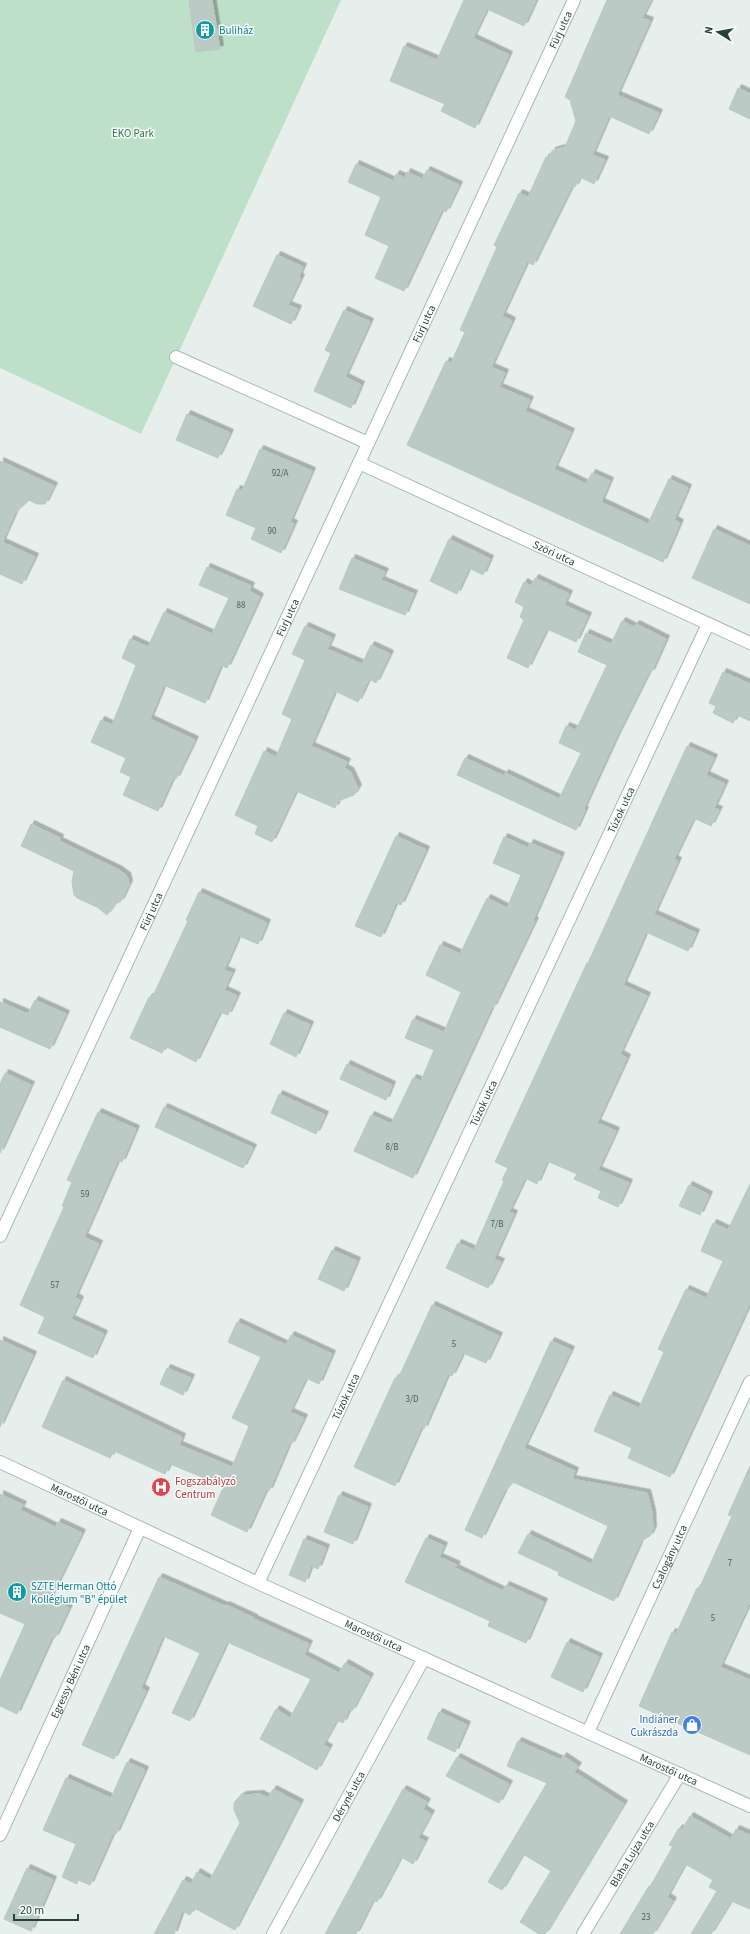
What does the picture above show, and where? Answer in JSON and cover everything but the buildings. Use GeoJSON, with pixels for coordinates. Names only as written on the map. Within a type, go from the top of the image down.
{"type":"FeatureCollection","features":[{"type":"Feature","properties":{"kind":"street","name":"Fürj utca"},"geometry":{"type":"LineString","coordinates":[[0,1236],[574,0]]}},
{"type":"Feature","properties":{"kind":"street"},"geometry":{"type":"LineString","coordinates":[[176,357],[368,443]]}},
{"type":"Feature","properties":{"kind":"street","name":"Szöri utca"},"geometry":{"type":"LineString","coordinates":[[359,464],[750,643]]}},
{"type":"Feature","properties":{"kind":"street","name":"Túzok utca"},"geometry":{"type":"LineString","coordinates":[[258,1583],[708,624]]}},
{"type":"Feature","properties":{"kind":"street","name":"Csalogány utca"},"geometry":{"type":"LineString","coordinates":[[588,1732],[750,1382]]}},
{"type":"Feature","properties":{"kind":"street","name":"Marostői utca"},"geometry":{"type":"LineString","coordinates":[[0,1462],[258,1583],[750,1806]]}},
{"type":"Feature","properties":{"kind":"street","name":"Egressy Béni utca"},"geometry":{"type":"LineString","coordinates":[[0,1835],[140,1528]]}},
{"type":"Feature","properties":{"kind":"street","name":"Déryné utca"},"geometry":{"type":"LineString","coordinates":[[273,1934],[424,1658]]}},
{"type":"Feature","properties":{"kind":"street","name":"Blaha Lujza utca"},"geometry":{"type":"LineString","coordinates":[[583,1934],[680,1774]]}},
{"type":"Feature","properties":{"kind":"green space","name":"EKO Park"},"geometry":{"type":"Polygon","coordinates":[[[0,0],[341,0],[141,434],[0,368],[0,0]]]}},
{"type":"Feature","properties":{"kind":"place","name":"Buliház"},"geometry":{"type":"Point","coordinates":[205,30]}},
{"type":"Feature","properties":{"kind":"place","name":"Fogszabályzó Centrum"},"geometry":{"type":"Point","coordinates":[161,1487]}},
{"type":"Feature","properties":{"kind":"place","name":"SZTE Herman Ottó Kollégium \"B\" épület"},"geometry":{"type":"Point","coordinates":[17,1592]}},
{"type":"Feature","properties":{"kind":"place","name":"Indiáner Cukrászda"},"geometry":{"type":"Point","coordinates":[692,1725]}}]}
